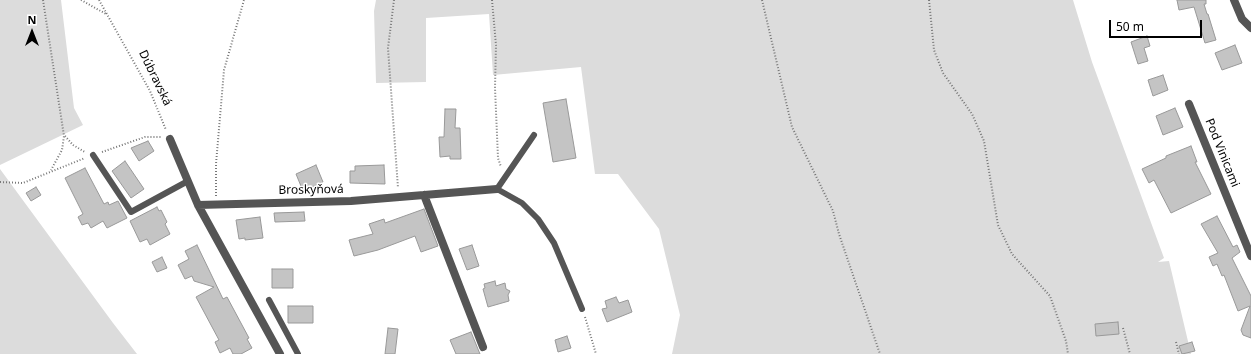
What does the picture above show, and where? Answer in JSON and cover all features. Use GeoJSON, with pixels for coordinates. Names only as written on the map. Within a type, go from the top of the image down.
{"type":"FeatureCollection","features":[{"type":"Feature","properties":{"kind":"street"},"geometry":{"type":"LineString","coordinates":[[1234,0],[1242,19],[1251,28]]}},
{"type":"Feature","properties":{"kind":"street","name":"Pod Vinicami"},"geometry":{"type":"LineString","coordinates":[[1189,104],[1251,256]]}},
{"type":"Feature","properties":{"kind":"street"},"geometry":{"type":"LineString","coordinates":[[170,140],[198,205],[280,354]]}},
{"type":"Feature","properties":{"kind":"street","name":"Broskyňová"},"geometry":{"type":"LineString","coordinates":[[198,205],[351,201],[497,189]]}},
{"type":"Feature","properties":{"kind":"street"},"geometry":{"type":"LineString","coordinates":[[424,195],[483,347]]}},
{"type":"Feature","properties":{"kind":"lane"},"geometry":{"type":"LineString","coordinates":[[534,135],[497,189],[522,203],[538,219],[554,243],[582,309]]}},
{"type":"Feature","properties":{"kind":"lane"},"geometry":{"type":"LineString","coordinates":[[93,155],[131,212],[188,182]]}},
{"type":"Feature","properties":{"kind":"lane"},"geometry":{"type":"LineString","coordinates":[[269,300],[298,354]]}},
{"type":"Feature","properties":{"kind":"path"},"geometry":{"type":"LineString","coordinates":[[43,0],[64,136],[62,150],[51,170]]}},
{"type":"Feature","properties":{"kind":"path","name":"Dúbravská"},"geometry":{"type":"LineString","coordinates":[[81,0],[106,15],[150,91],[170,140]]}},
{"type":"Feature","properties":{"kind":"path"},"geometry":{"type":"LineString","coordinates":[[99,0],[106,15]]}},
{"type":"Feature","properties":{"kind":"path"},"geometry":{"type":"LineString","coordinates":[[217,205],[216,164],[224,70],[244,0]]}},
{"type":"Feature","properties":{"kind":"path"},"geometry":{"type":"LineString","coordinates":[[394,0],[388,48],[399,197]]}},
{"type":"Feature","properties":{"kind":"path"},"geometry":{"type":"LineString","coordinates":[[492,0],[496,45],[495,88],[498,158],[505,177]]}},
{"type":"Feature","properties":{"kind":"path"},"geometry":{"type":"LineString","coordinates":[[762,0],[792,127],[833,211],[839,234],[880,354]]}},
{"type":"Feature","properties":{"kind":"path"},"geometry":{"type":"LineString","coordinates":[[929,0],[934,50],[943,72],[972,114],[984,141],[998,225],[1012,254],[1050,296],[1066,341],[1068,354]]}},
{"type":"Feature","properties":{"kind":"path"},"geometry":{"type":"LineString","coordinates":[[64,136],[73,145],[93,155]]}},
{"type":"Feature","properties":{"kind":"path"},"geometry":{"type":"LineString","coordinates":[[0,182],[23,183],[51,170],[145,137],[159,136],[170,140]]}},
{"type":"Feature","properties":{"kind":"path"},"geometry":{"type":"LineString","coordinates":[[582,309],[596,354]]}},
{"type":"Feature","properties":{"kind":"path"},"geometry":{"type":"LineString","coordinates":[[1123,328],[1130,354]]}},
{"type":"Feature","properties":{"kind":"path"},"geometry":{"type":"LineString","coordinates":[[1176,342],[1179,354]]}},
{"type":"Feature","properties":{"kind":"shaded area"},"geometry":{"type":"Polygon","coordinates":[[[0,0],[61,0],[74,108],[83,125],[0,165],[0,0]]]}},
{"type":"Feature","properties":{"kind":"shaded area"},"geometry":{"type":"Polygon","coordinates":[[[376,0],[1073,0],[1092,62],[1164,258],[1158,262],[1169,261],[1191,354],[672,354],[680,315],[659,229],[618,174],[595,174],[581,67],[493,75],[489,14],[426,18],[426,82],[376,83],[374,11],[376,0]]]}},
{"type":"Feature","properties":{"kind":"shaded area"},"geometry":{"type":"Polygon","coordinates":[[[0,169],[113,323],[137,354],[0,354],[0,169]]]}},
{"type":"Feature","properties":{"kind":"building"},"geometry":{"type":"Polygon","coordinates":[[[1177,0],[1206,0],[1206,4],[1204,4],[1216,40],[1205,43],[1194,7],[1179,10],[1177,0]]]}},
{"type":"Feature","properties":{"kind":"building"},"geometry":{"type":"Polygon","coordinates":[[[1147,36],[1150,46],[1144,48],[1148,61],[1138,64],[1131,42],[1147,36]]]}},
{"type":"Feature","properties":{"kind":"building"},"geometry":{"type":"Polygon","coordinates":[[[1235,45],[1242,63],[1222,70],[1215,53],[1235,45]]]}},
{"type":"Feature","properties":{"kind":"building"},"geometry":{"type":"Polygon","coordinates":[[[1163,75],[1168,90],[1153,96],[1148,80],[1163,75]]]}},
{"type":"Feature","properties":{"kind":"building"},"geometry":{"type":"Polygon","coordinates":[[[566,99],[576,158],[553,162],[543,103],[566,99]]]}},
{"type":"Feature","properties":{"kind":"building"},"geometry":{"type":"Polygon","coordinates":[[[1175,108],[1183,127],[1163,135],[1156,116],[1175,108]]]}},
{"type":"Feature","properties":{"kind":"building"},"geometry":{"type":"Polygon","coordinates":[[[445,109],[456,109],[455,128],[460,128],[461,159],[450,159],[450,156],[440,157],[439,137],[444,137],[445,109]]]}},
{"type":"Feature","properties":{"kind":"building"},"geometry":{"type":"Polygon","coordinates":[[[148,141],[154,151],[139,161],[131,148],[148,141]]]}},
{"type":"Feature","properties":{"kind":"building"},"geometry":{"type":"Polygon","coordinates":[[[1191,146],[1197,162],[1195,162],[1211,194],[1171,213],[1154,180],[1149,183],[1142,169],[1166,158],[1166,156],[1191,146]]]}},
{"type":"Feature","properties":{"kind":"building"},"geometry":{"type":"Polygon","coordinates":[[[125,161],[144,189],[131,198],[112,171],[125,161]]]}},
{"type":"Feature","properties":{"kind":"building"},"geometry":{"type":"Polygon","coordinates":[[[316,165],[323,182],[303,191],[296,174],[316,165]]]}},
{"type":"Feature","properties":{"kind":"building"},"geometry":{"type":"Polygon","coordinates":[[[384,165],[385,184],[350,183],[350,171],[355,171],[355,166],[384,165]]]}},
{"type":"Feature","properties":{"kind":"building"},"geometry":{"type":"Polygon","coordinates":[[[85,168],[104,204],[108,202],[109,205],[118,201],[127,218],[107,228],[103,221],[91,228],[88,223],[82,225],[78,217],[83,214],[65,178],[85,168]]]}},
{"type":"Feature","properties":{"kind":"building"},"geometry":{"type":"Polygon","coordinates":[[[36,187],[41,195],[31,201],[26,193],[36,187]]]}},
{"type":"Feature","properties":{"kind":"building"},"geometry":{"type":"Polygon","coordinates":[[[157,207],[159,211],[161,210],[167,222],[165,224],[170,234],[150,245],[147,239],[140,242],[130,221],[157,207]]]}},
{"type":"Feature","properties":{"kind":"building"},"geometry":{"type":"Polygon","coordinates":[[[424,209],[438,246],[421,252],[415,236],[378,250],[354,256],[349,240],[373,234],[369,224],[384,219],[385,223],[424,209]]]}},
{"type":"Feature","properties":{"kind":"building"},"geometry":{"type":"Polygon","coordinates":[[[304,212],[305,221],[275,222],[274,213],[304,212]]]}},
{"type":"Feature","properties":{"kind":"building"},"geometry":{"type":"Polygon","coordinates":[[[1217,216],[1233,247],[1237,245],[1240,252],[1232,258],[1251,296],[1251,338],[1243,335],[1241,330],[1250,306],[1238,311],[1224,275],[1222,276],[1217,264],[1213,266],[1209,257],[1218,253],[1201,224],[1217,216]]]}},
{"type":"Feature","properties":{"kind":"building"},"geometry":{"type":"Polygon","coordinates":[[[260,217],[263,238],[245,240],[245,238],[239,239],[236,220],[260,217]]]}},
{"type":"Feature","properties":{"kind":"building"},"geometry":{"type":"Polygon","coordinates":[[[197,245],[223,299],[227,297],[249,338],[247,339],[252,348],[241,354],[233,354],[230,348],[220,353],[215,342],[219,340],[196,297],[214,287],[194,281],[192,276],[185,279],[178,265],[189,259],[185,251],[197,245]]]}},
{"type":"Feature","properties":{"kind":"building"},"geometry":{"type":"Polygon","coordinates":[[[472,245],[479,266],[467,270],[459,249],[472,245]]]}},
{"type":"Feature","properties":{"kind":"building"},"geometry":{"type":"Polygon","coordinates":[[[162,257],[167,268],[157,272],[152,262],[162,257]]]}},
{"type":"Feature","properties":{"kind":"building"},"geometry":{"type":"Polygon","coordinates":[[[272,269],[293,269],[293,288],[272,288],[272,269]]]}},
{"type":"Feature","properties":{"kind":"building"},"geometry":{"type":"Polygon","coordinates":[[[495,281],[496,286],[505,283],[506,289],[510,291],[508,295],[509,301],[488,307],[483,289],[485,288],[484,284],[495,281]]]}},
{"type":"Feature","properties":{"kind":"building"},"geometry":{"type":"Polygon","coordinates":[[[616,297],[619,303],[628,300],[632,312],[607,322],[602,309],[607,308],[605,301],[616,297]]]}},
{"type":"Feature","properties":{"kind":"building"},"geometry":{"type":"Polygon","coordinates":[[[288,306],[313,306],[313,323],[288,323],[288,306]]]}},
{"type":"Feature","properties":{"kind":"building"},"geometry":{"type":"Polygon","coordinates":[[[1118,322],[1119,334],[1096,336],[1095,324],[1118,322]]]}},
{"type":"Feature","properties":{"kind":"building"},"geometry":{"type":"Polygon","coordinates":[[[388,328],[398,329],[395,354],[385,354],[388,328]]]}},
{"type":"Feature","properties":{"kind":"building"},"geometry":{"type":"Polygon","coordinates":[[[471,332],[480,354],[456,354],[450,340],[471,332]]]}},
{"type":"Feature","properties":{"kind":"building"},"geometry":{"type":"Polygon","coordinates":[[[567,336],[571,348],[558,352],[555,340],[567,336]]]}},
{"type":"Feature","properties":{"kind":"building"},"geometry":{"type":"Polygon","coordinates":[[[1192,342],[1195,351],[1182,354],[1179,346],[1192,342]]]}}]}
